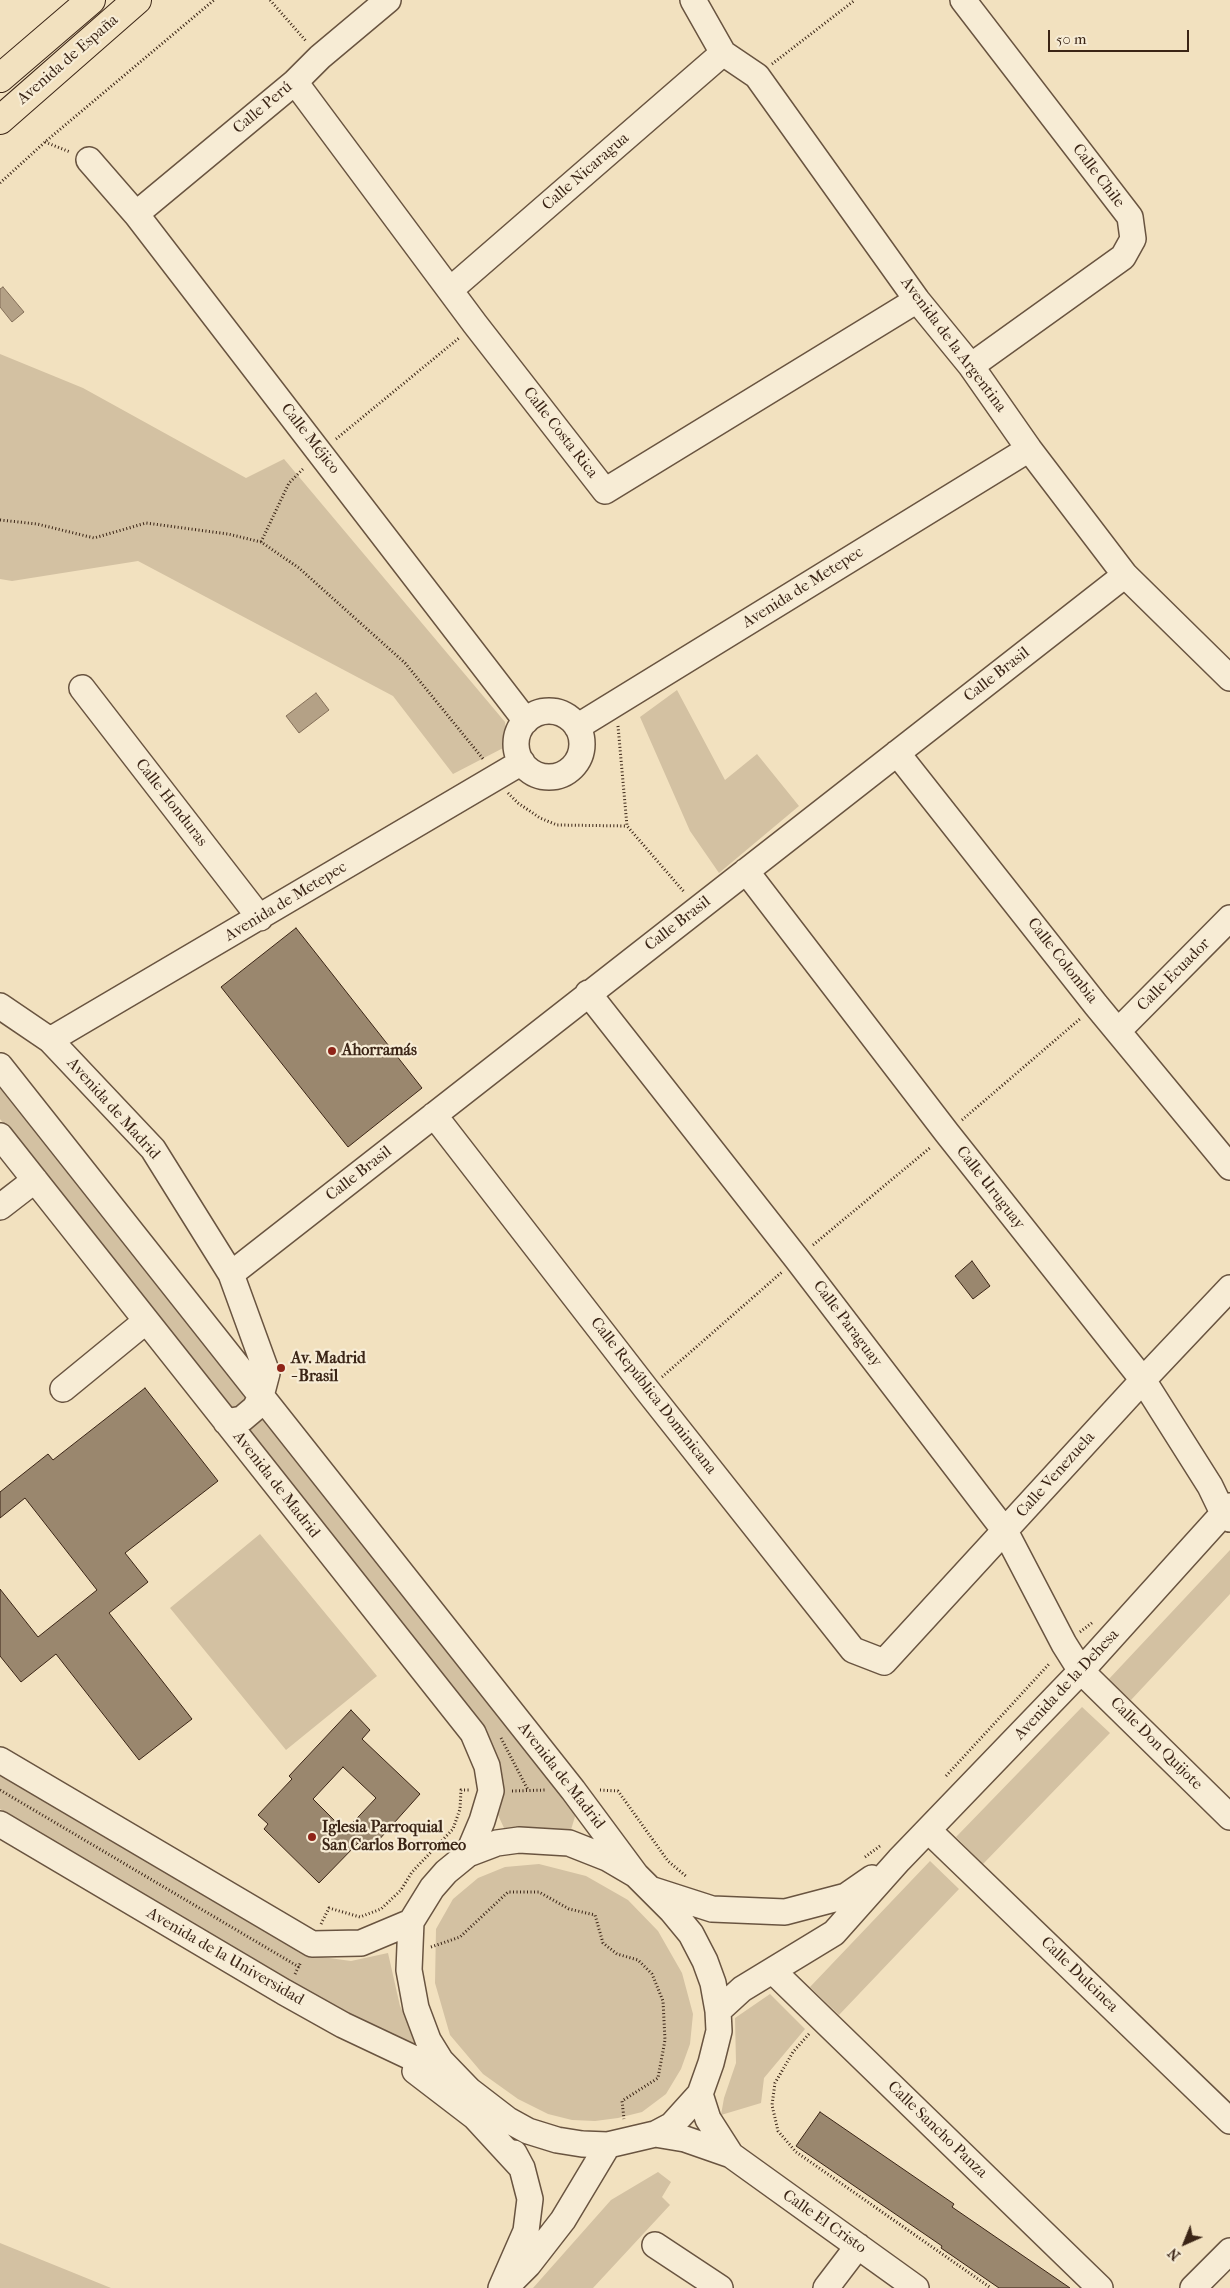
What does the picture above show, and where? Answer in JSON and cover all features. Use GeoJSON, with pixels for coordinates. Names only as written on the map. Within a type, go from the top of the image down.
{"type":"FeatureCollection","features":[{"type":"Feature","properties":{"kind":"main road","name":"Avenida de España"},"geometry":{"type":"LineString","coordinates":[[0,78],[91,0]]}},
{"type":"Feature","properties":{"kind":"main road","name":"Avenida de España"},"geometry":{"type":"LineString","coordinates":[[0,120],[137,0]]}},
{"type":"Feature","properties":{"kind":"street","name":"Calle Perú"},"geometry":{"type":"LineString","coordinates":[[136,214],[295,82],[320,57],[388,0]]}},
{"type":"Feature","properties":{"kind":"street","name":"Avenida de la Argentina"},"geometry":{"type":"LineString","coordinates":[[694,0],[723,53],[757,76],[917,300],[971,366],[1029,449],[1125,575],[1230,678]]}},
{"type":"Feature","properties":{"kind":"street","name":"Calle Chile"},"geometry":{"type":"LineString","coordinates":[[964,0],[1130,217],[1133,239],[1123,257],[971,366]]}},
{"type":"Feature","properties":{"kind":"street","name":"Calle Nicaragua"},"geometry":{"type":"LineString","coordinates":[[450,290],[723,53]]}},
{"type":"Feature","properties":{"kind":"street","name":"Calle Costa Rica"},"geometry":{"type":"LineString","coordinates":[[295,82],[475,324],[605,491],[917,300]]}},
{"type":"Feature","properties":{"kind":"street","name":"Calle Méjico"},"geometry":{"type":"LineString","coordinates":[[90,160],[136,214],[321,452],[526,721]]}},
{"type":"Feature","properties":{"kind":"street","name":"Avenida de Metepec"},"geometry":{"type":"LineString","coordinates":[[577,727],[1029,449]]}},
{"type":"Feature","properties":{"kind":"street","name":"Calle Brasil"},"geometry":{"type":"LineString","coordinates":[[231,1274],[1125,575]]}},
{"type":"Feature","properties":{"kind":"street","name":"Calle Honduras"},"geometry":{"type":"LineString","coordinates":[[82,688],[260,918]]}},
{"type":"Feature","properties":{"kind":"street"},"geometry":{"type":"LineString","coordinates":[[554,711],[571,720],[577,727],[582,749],[578,760],[571,769],[550,777],[530,770],[522,762],[517,752],[516,740],[526,721],[534,715],[554,711]]}},
{"type":"Feature","properties":{"kind":"street","name":"Calle Colombia"},"geometry":{"type":"LineString","coordinates":[[897,753],[1096,1005],[1230,1167]]}},
{"type":"Feature","properties":{"kind":"street","name":"Avenida de Metepec"},"geometry":{"type":"LineString","coordinates":[[50,1040],[522,762]]}},
{"type":"Feature","properties":{"kind":"street","name":"Calle Uruguay"},"geometry":{"type":"LineString","coordinates":[[746,871],[947,1133],[1142,1380],[1228,1512]]}},
{"type":"Feature","properties":{"kind":"street","name":"Calle Ecuador"},"geometry":{"type":"LineString","coordinates":[[1118,1031],[1230,918]]}},
{"type":"Feature","properties":{"kind":"street","name":"Calle Paraguay"},"geometry":{"type":"LineString","coordinates":[[588,994],[797,1259],[1005,1531],[1064,1644],[1081,1671]]}},
{"type":"Feature","properties":{"kind":"street","name":"Avenida de Madrid"},"geometry":{"type":"LineString","coordinates":[[0,1006],[50,1040],[153,1149],[231,1274],[267,1373],[261,1396]]}},
{"type":"Feature","properties":{"kind":"street","name":"Avenida de Madrid"},"geometry":{"type":"LineString","coordinates":[[0,1066],[644,1882]]}},
{"type":"Feature","properties":{"kind":"street","name":"Calle República Dominicana"},"geometry":{"type":"LineString","coordinates":[[434,1115],[647,1390],[853,1650],[884,1662]]}},
{"type":"Feature","properties":{"kind":"street","name":"Avenida de Madrid"},"geometry":{"type":"LineString","coordinates":[[0,1136],[473,1734],[487,1766],[490,1791],[482,1821],[468,1854]]}},
{"type":"Feature","properties":{"kind":"street"},"geometry":{"type":"LineString","coordinates":[[0,1207],[35,1180]]}},
{"type":"Feature","properties":{"kind":"street","name":"Calle Venezuela"},"geometry":{"type":"LineString","coordinates":[[884,1662],[1142,1380],[1230,1288]]}},
{"type":"Feature","properties":{"kind":"street"},"geometry":{"type":"LineString","coordinates":[[63,1389],[146,1321]]}},
{"type":"Feature","properties":{"kind":"street"},"geometry":{"type":"LineString","coordinates":[[226,1422],[242,1419],[250,1414],[261,1396]]}},
{"type":"Feature","properties":{"kind":"street","name":"Avenida de la Dehesa"},"geometry":{"type":"LineString","coordinates":[[644,1882],[712,1909],[785,1912],[846,1896],[893,1851],[928,1830],[1081,1671],[1228,1512]]}},
{"type":"Feature","properties":{"kind":"street","name":"Calle Don Quijote"},"geometry":{"type":"LineString","coordinates":[[1081,1671],[1230,1817]]}},
{"type":"Feature","properties":{"kind":"street"},"geometry":{"type":"LineString","coordinates":[[0,1760],[312,1944],[361,1943],[411,1922]]}},
{"type":"Feature","properties":{"kind":"street","name":"Avenida de la Universidad"},"geometry":{"type":"LineString","coordinates":[[0,1824],[284,1992],[344,2025],[456,2078]]}},
{"type":"Feature","properties":{"kind":"street","name":"Calle Dulcinea"},"geometry":{"type":"LineString","coordinates":[[928,1830],[1230,2121]]}},
{"type":"Feature","properties":{"kind":"street"},"geometry":{"type":"LineString","coordinates":[[519,1840],[569,1843],[607,1858],[644,1882],[691,1934],[705,1961],[713,1983],[719,2031],[711,2063],[700,2094],[672,2125],[655,2134],[608,2145],[556,2140],[528,2131],[487,2106],[456,2078],[441,2061],[428,2040],[416,2008],[408,1970],[411,1922],[432,1888],[446,1872],[468,1854],[497,1842],[519,1840]]}},
{"type":"Feature","properties":{"kind":"street","name":"Avenida de la Dehesa"},"geometry":{"type":"LineString","coordinates":[[718,2011],[742,1989],[774,1972],[834,1933],[893,1851]]}},
{"type":"Feature","properties":{"kind":"street","name":"Calle Sancho Panza"},"geometry":{"type":"LineString","coordinates":[[774,1972],[1100,2288]]}},
{"type":"Feature","properties":{"kind":"street"},"geometry":{"type":"LineString","coordinates":[[344,2025],[425,2077],[475,2117],[522,2168]]}},
{"type":"Feature","properties":{"kind":"street","name":"Calle El Cristo"},"geometry":{"type":"LineString","coordinates":[[700,2094],[708,2120],[731,2156]]}},
{"type":"Feature","properties":{"kind":"street"},"geometry":{"type":"LineString","coordinates":[[487,2106],[522,2168],[530,2199],[526,2231],[503,2288]]}},
{"type":"Feature","properties":{"kind":"street","name":"Calle El Cristo"},"geometry":{"type":"LineString","coordinates":[[655,2134],[685,2140],[731,2156],[916,2288]]}},
{"type":"Feature","properties":{"kind":"street"},"geometry":{"type":"LineString","coordinates":[[503,2288],[528,2265],[563,2220],[608,2145]]}},
{"type":"Feature","properties":{"kind":"street"},"geometry":{"type":"LineString","coordinates":[[655,2245],[720,2288]]}},
{"type":"Feature","properties":{"kind":"street"},"geometry":{"type":"LineString","coordinates":[[826,2288],[858,2246]]}},
{"type":"Feature","properties":{"kind":"street"},"geometry":{"type":"LineString","coordinates":[[1194,2288],[1230,2251]]}},
{"type":"Feature","properties":{"kind":"path"},"geometry":{"type":"LineString","coordinates":[[0,183],[45,142],[214,0]]}},
{"type":"Feature","properties":{"kind":"path"},"geometry":{"type":"LineString","coordinates":[[270,0],[320,57]]}},
{"type":"Feature","properties":{"kind":"path"},"geometry":{"type":"LineString","coordinates":[[757,76],[855,0]]}},
{"type":"Feature","properties":{"kind":"path"},"geometry":{"type":"LineString","coordinates":[[45,142],[90,160]]}},
{"type":"Feature","properties":{"kind":"path"},"geometry":{"type":"LineString","coordinates":[[261,542],[289,483],[321,452],[475,324]]}},
{"type":"Feature","properties":{"kind":"path"},"geometry":{"type":"LineString","coordinates":[[0,520],[38,524],[94,538],[146,523],[228,534],[261,542],[299,568],[405,663],[518,803],[540,818],[557,825],[627,826]]}},
{"type":"Feature","properties":{"kind":"path"},"geometry":{"type":"LineString","coordinates":[[608,708],[618,725],[627,826],[698,909]]}},
{"type":"Feature","properties":{"kind":"path"},"geometry":{"type":"LineString","coordinates":[[647,1390],[797,1259],[1096,1005]]}},
{"type":"Feature","properties":{"kind":"path"},"geometry":{"type":"LineString","coordinates":[[945,1778],[1050,1664],[1064,1644],[1098,1617]]}},
{"type":"Feature","properties":{"kind":"path"},"geometry":{"type":"LineString","coordinates":[[0,1790],[299,1967]]}},
{"type":"Feature","properties":{"kind":"path"},"geometry":{"type":"LineString","coordinates":[[284,1992],[312,1944],[329,1908],[360,1917],[381,1909],[401,1890],[412,1872],[453,1829],[460,1809],[461,1790],[618,1791],[668,1861],[687,1877],[695,1880]]}},
{"type":"Feature","properties":{"kind":"path"},"geometry":{"type":"LineString","coordinates":[[93,1879],[119,1830]]}},
{"type":"Feature","properties":{"kind":"path"},"geometry":{"type":"LineString","coordinates":[[864,1858],[893,1851]]}},
{"type":"Feature","properties":{"kind":"path"},"geometry":{"type":"LineString","coordinates":[[424,1950],[460,1937],[508,1892],[539,1892],[569,1909],[594,1915],[603,1943],[617,1954],[638,1960],[652,1974],[663,2001],[665,2040],[658,2078],[622,2101],[624,2122],[631,2121]]}},
{"type":"Feature","properties":{"kind":"path"},"geometry":{"type":"LineString","coordinates":[[823,2019],[793,2052],[775,2083],[772,2105],[778,2132],[796,2152],[991,2288]]}},
{"type":"Feature","properties":{"kind":"shaded area"},"geometry":{"type":"Polygon","coordinates":[[[3,287],[24,312],[12,322],[0,307],[0,289],[3,287]]]}},
{"type":"Feature","properties":{"kind":"shaded area"},"geometry":{"type":"Polygon","coordinates":[[[0,354],[83,388],[246,478],[284,459],[505,722],[507,746],[453,774],[393,696],[138,561],[12,581],[0,579],[0,354]]]}},
{"type":"Feature","properties":{"kind":"shaded area"},"geometry":{"type":"Polygon","coordinates":[[[677,690],[725,780],[757,754],[799,806],[719,873],[690,831],[640,717],[677,690]]]}},
{"type":"Feature","properties":{"kind":"shaded area"},"geometry":{"type":"Polygon","coordinates":[[[316,693],[329,710],[299,733],[286,716],[316,693]]]}},
{"type":"Feature","properties":{"kind":"shaded area"},"geometry":{"type":"Polygon","coordinates":[[[0,1082],[577,1810],[570,1833],[504,1828],[498,1815],[501,1781],[488,1736],[0,1119],[0,1082]]]}},
{"type":"Feature","properties":{"kind":"shaded area"},"geometry":{"type":"Polygon","coordinates":[[[260,1534],[377,1676],[286,1750],[170,1608],[260,1534]]]}},
{"type":"Feature","properties":{"kind":"shaded area"},"geometry":{"type":"Polygon","coordinates":[[[1230,1550],[1230,1594],[1131,1700],[1108,1680],[1230,1550]]]}},
{"type":"Feature","properties":{"kind":"shaded area"},"geometry":{"type":"Polygon","coordinates":[[[1082,1707],[1110,1733],[983,1864],[956,1837],[1082,1707]]]}},
{"type":"Feature","properties":{"kind":"shaded area"},"geometry":{"type":"Polygon","coordinates":[[[0,1768],[322,1957],[351,1961],[388,1953],[400,2006],[428,2062],[0,1809],[0,1768]]]}},
{"type":"Feature","properties":{"kind":"shaded area"},"geometry":{"type":"Polygon","coordinates":[[[930,1861],[959,1889],[839,2015],[810,1987],[930,1861]]]}},
{"type":"Feature","properties":{"kind":"shaded area"},"geometry":{"type":"Polygon","coordinates":[[[539,1864],[586,1876],[628,1900],[658,1931],[682,1973],[693,2014],[690,2044],[681,2069],[666,2094],[642,2112],[595,2121],[572,2120],[548,2114],[518,2099],[483,2074],[450,2035],[435,1983],[436,1929],[453,1899],[478,1878],[505,1867],[539,1864]]]}},
{"type":"Feature","properties":{"kind":"shaded area"},"geometry":{"type":"Polygon","coordinates":[[[770,1994],[805,2029],[764,2078],[761,2103],[721,2115],[724,2098],[736,2063],[735,2018],[770,1994]]]}},
{"type":"Feature","properties":{"kind":"shaded area"},"geometry":{"type":"Polygon","coordinates":[[[658,2172],[671,2182],[662,2197],[670,2205],[593,2288],[533,2288],[611,2200],[658,2172]]]}},
{"type":"Feature","properties":{"kind":"shaded area"},"geometry":{"type":"Polygon","coordinates":[[[0,2243],[111,2288],[0,2288],[0,2243]]]}},
{"type":"Feature","properties":{"kind":"building","name":"Ahorramás"},"geometry":{"type":"Polygon","coordinates":[[[296,928],[422,1088],[348,1147],[221,987],[296,928]]]}},
{"type":"Feature","properties":{"kind":"building"},"geometry":{"type":"Polygon","coordinates":[[[972,1261],[990,1286],[973,1299],[955,1276],[972,1261]]]}},
{"type":"Feature","properties":{"kind":"building"},"geometry":{"type":"Polygon","coordinates":[[[145,1388],[218,1481],[125,1553],[148,1582],[109,1613],[192,1719],[139,1760],[56,1654],[21,1682],[0,1656],[0,1589],[38,1637],[97,1590],[25,1498],[0,1518],[0,1492],[48,1454],[53,1460],[145,1388]]]}},
{"type":"Feature","properties":{"kind":"building"},"geometry":{"type":"Polygon","coordinates":[[[351,1710],[370,1730],[362,1739],[420,1794],[368,1852],[358,1843],[319,1883],[264,1829],[268,1824],[258,1815],[292,1779],[289,1776],[351,1710]],[[343,1767],[313,1799],[345,1831],[376,1798],[343,1767]]]}},
{"type":"Feature","properties":{"kind":"building"},"geometry":{"type":"Polygon","coordinates":[[[820,2112],[954,2204],[952,2207],[1070,2288],[999,2288],[941,2248],[942,2246],[796,2146],[820,2112]]]}},
{"type":"Feature","properties":{"kind":"place","name":"Ahorramás"},"geometry":{"type":"Point","coordinates":[332,1051]}},
{"type":"Feature","properties":{"kind":"place","name":"Av. Madrid - Brasil"},"geometry":{"type":"Point","coordinates":[281,1368]}},
{"type":"Feature","properties":{"kind":"place","name":"Iglesia Parroquial San Carlos Borromeo"},"geometry":{"type":"Point","coordinates":[312,1837]}}]}
